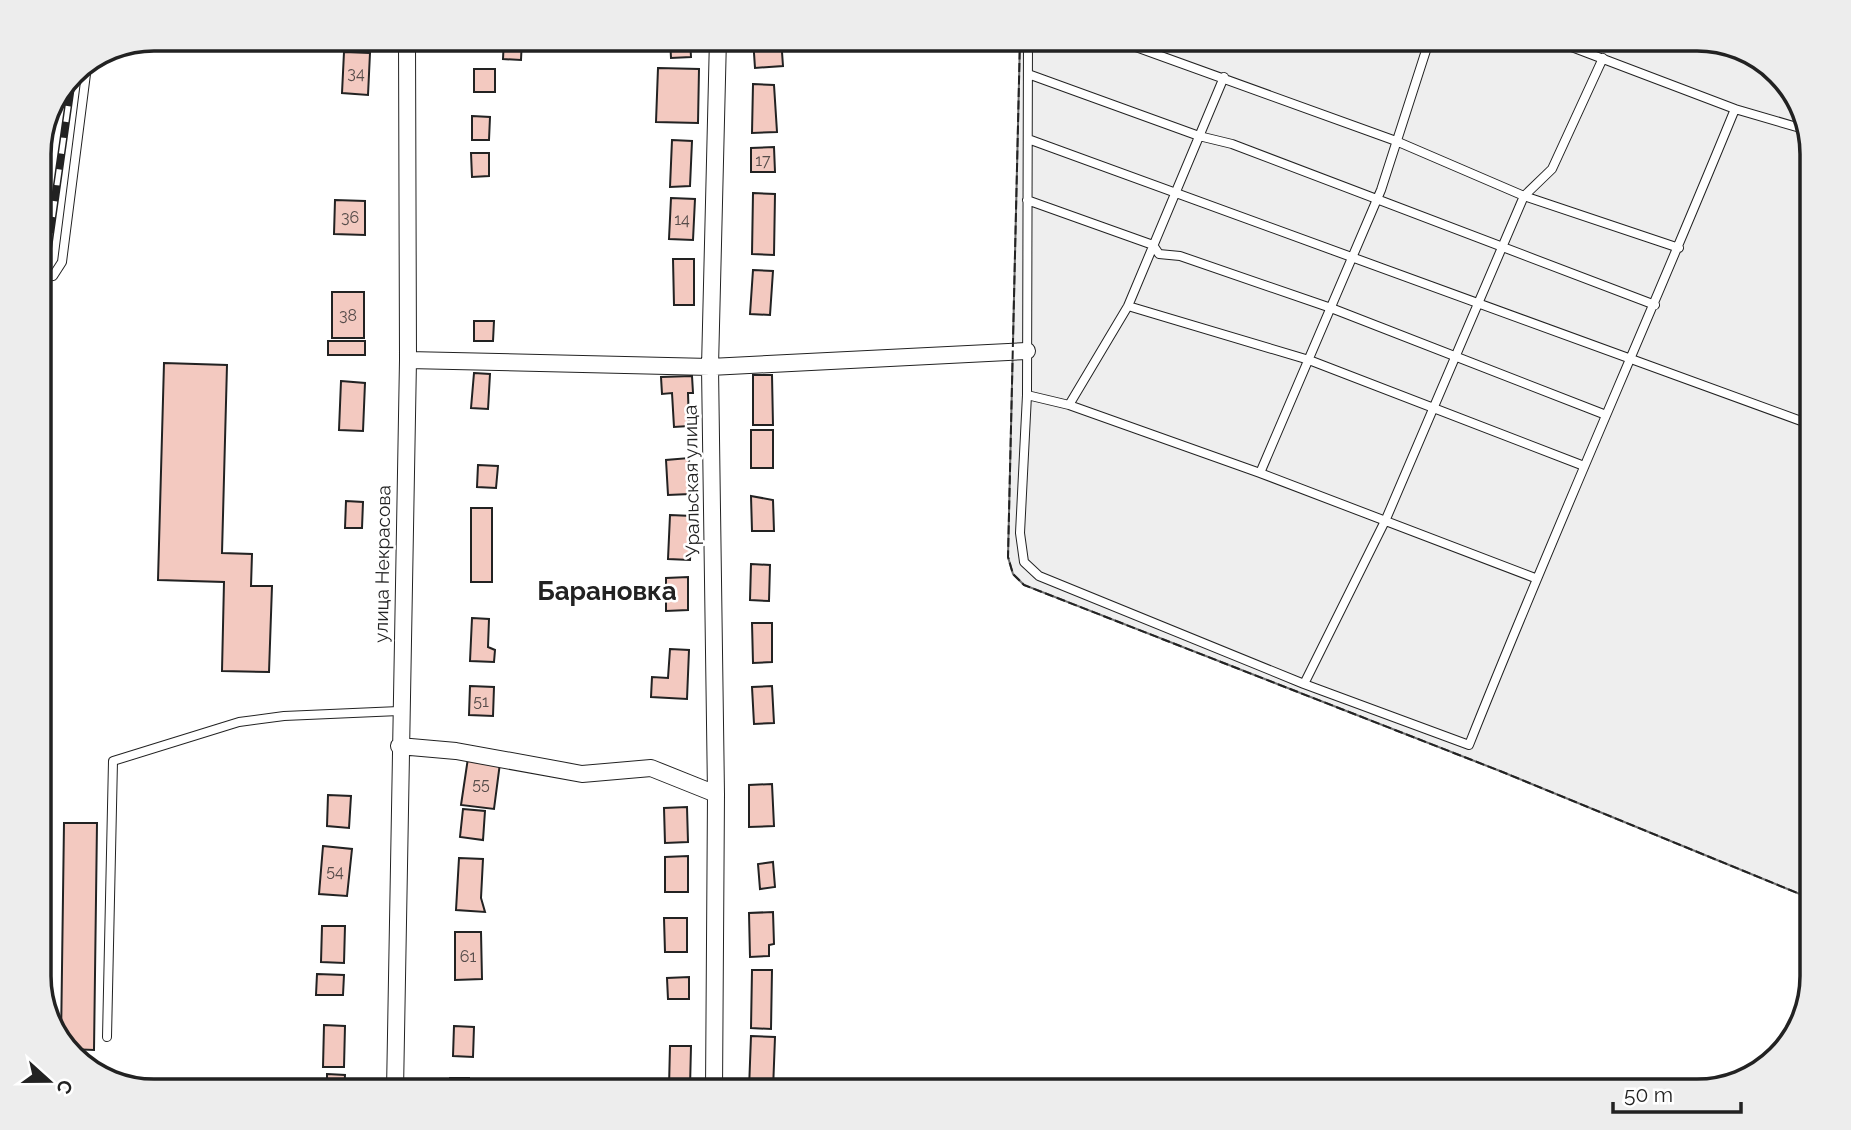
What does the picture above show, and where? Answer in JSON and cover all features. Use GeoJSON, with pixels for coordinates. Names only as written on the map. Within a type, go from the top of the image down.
{"type":"FeatureCollection","features":[{"type":"Feature","properties":{"kind":"street","name":"улица Некрасова"},"geometry":{"type":"LineString","coordinates":[[395,1079],[399,711],[408,360],[407,51]]}},
{"type":"Feature","properties":{"kind":"street","name":"Уральская улица"},"geometry":{"type":"LineString","coordinates":[[714,1079],[716,794],[710,367],[718,51]]}},
{"type":"Feature","properties":{"kind":"street"},"geometry":{"type":"LineString","coordinates":[[408,360],[710,367],[1027,351]]}},
{"type":"Feature","properties":{"kind":"street"},"geometry":{"type":"LineString","coordinates":[[399,746],[456,751],[582,774],[651,768],[716,794]]}},
{"type":"Feature","properties":{"kind":"lane"},"geometry":{"type":"LineString","coordinates":[[1028,51],[1027,394],[1021,542],[1024,562],[1031,570],[1304,684],[1469,745],[1535,578],[1655,305],[1735,110]]}},
{"type":"Feature","properties":{"kind":"lane"},"geometry":{"type":"LineString","coordinates":[[1149,51],[1396,141],[1524,196],[1679,248]]}},
{"type":"Feature","properties":{"kind":"lane"},"geometry":{"type":"LineString","coordinates":[[1260,473],[1377,199],[1426,51]]}},
{"type":"Feature","properties":{"kind":"lane"},"geometry":{"type":"LineString","coordinates":[[1584,51],[1735,110],[1796,127]]}},
{"type":"Feature","properties":{"kind":"lane"},"geometry":{"type":"LineString","coordinates":[[1304,684],[1386,519],[1524,196],[1552,169],[1603,58]]}},
{"type":"Feature","properties":{"kind":"lane"},"geometry":{"type":"LineString","coordinates":[[1028,74],[1199,136],[1232,144],[1655,305]]}},
{"type":"Feature","properties":{"kind":"lane"},"geometry":{"type":"LineString","coordinates":[[51,276],[62,262],[86,76]]}},
{"type":"Feature","properties":{"kind":"lane"},"geometry":{"type":"LineString","coordinates":[[1069,405],[1128,306],[1224,77]]}},
{"type":"Feature","properties":{"kind":"lane"},"geometry":{"type":"LineString","coordinates":[[1028,139],[1353,255],[1630,360],[1800,421]]}},
{"type":"Feature","properties":{"kind":"lane"},"geometry":{"type":"LineString","coordinates":[[1027,200],[1153,246],[1158,254],[1180,256],[1331,308],[1606,415]]}},
{"type":"Feature","properties":{"kind":"lane"},"geometry":{"type":"LineString","coordinates":[[1128,306],[1309,360],[1584,466]]}},
{"type":"Feature","properties":{"kind":"lane"},"geometry":{"type":"LineString","coordinates":[[1027,394],[1069,405],[1260,473],[1535,578]]}},
{"type":"Feature","properties":{"kind":"lane"},"geometry":{"type":"LineString","coordinates":[[107,1037],[113,761],[239,722],[284,716],[399,711]]}},
{"type":"Feature","properties":{"kind":"shaded area"},"geometry":{"type":"Polygon","coordinates":[[[1020,51],[1697,51],[1724,54],[1749,65],[1770,81],[1783,96],[1795,121],[1800,147],[1800,894],[1500,771],[1024,585],[1013,574],[1008,557],[1020,51]]]}},
{"type":"Feature","properties":{"kind":"building"},"geometry":{"type":"Polygon","coordinates":[[[503,51],[521,51],[521,60],[503,59],[503,51]]]}},
{"type":"Feature","properties":{"kind":"building"},"geometry":{"type":"Polygon","coordinates":[[[671,51],[691,51],[691,57],[671,58],[671,51]]]}},
{"type":"Feature","properties":{"kind":"building"},"geometry":{"type":"Polygon","coordinates":[[[754,51],[782,51],[783,66],[755,68],[754,51]]]}},
{"type":"Feature","properties":{"kind":"building"},"geometry":{"type":"Polygon","coordinates":[[[344,52],[370,53],[368,95],[342,93],[344,52]]]}},
{"type":"Feature","properties":{"kind":"building"},"geometry":{"type":"Polygon","coordinates":[[[658,68],[699,69],[698,123],[656,122],[658,68]]]}},
{"type":"Feature","properties":{"kind":"building"},"geometry":{"type":"Polygon","coordinates":[[[474,69],[495,69],[495,92],[474,92],[474,69]]]}},
{"type":"Feature","properties":{"kind":"building"},"geometry":{"type":"Polygon","coordinates":[[[753,84],[774,85],[777,132],[752,133],[753,84]]]}},
{"type":"Feature","properties":{"kind":"building"},"geometry":{"type":"Polygon","coordinates":[[[472,116],[490,117],[489,140],[472,140],[472,116]]]}},
{"type":"Feature","properties":{"kind":"building"},"geometry":{"type":"Polygon","coordinates":[[[672,140],[692,141],[690,186],[670,187],[672,140]]]}},
{"type":"Feature","properties":{"kind":"building"},"geometry":{"type":"Polygon","coordinates":[[[774,147],[775,172],[751,172],[751,148],[774,147]]]}},
{"type":"Feature","properties":{"kind":"building"},"geometry":{"type":"Polygon","coordinates":[[[471,153],[489,153],[489,176],[472,177],[471,153]]]}},
{"type":"Feature","properties":{"kind":"building"},"geometry":{"type":"Polygon","coordinates":[[[753,193],[775,194],[774,255],[752,254],[753,193]]]}},
{"type":"Feature","properties":{"kind":"building"},"geometry":{"type":"Polygon","coordinates":[[[671,198],[695,199],[693,240],[669,239],[671,198]]]}},
{"type":"Feature","properties":{"kind":"building"},"geometry":{"type":"Polygon","coordinates":[[[335,200],[365,201],[365,235],[334,234],[335,200]]]}},
{"type":"Feature","properties":{"kind":"building"},"geometry":{"type":"Polygon","coordinates":[[[673,259],[694,259],[694,305],[674,305],[673,259]]]}},
{"type":"Feature","properties":{"kind":"building"},"geometry":{"type":"Polygon","coordinates":[[[753,270],[773,271],[770,315],[750,314],[753,270]]]}},
{"type":"Feature","properties":{"kind":"building"},"geometry":{"type":"Polygon","coordinates":[[[332,292],[364,292],[364,338],[332,338],[332,292]]]}},
{"type":"Feature","properties":{"kind":"building"},"geometry":{"type":"Polygon","coordinates":[[[474,321],[494,321],[493,341],[474,341],[474,321]]]}},
{"type":"Feature","properties":{"kind":"building"},"geometry":{"type":"Polygon","coordinates":[[[328,341],[365,341],[365,355],[328,355],[328,341]]]}},
{"type":"Feature","properties":{"kind":"building"},"geometry":{"type":"Polygon","coordinates":[[[164,363],[227,365],[222,553],[252,554],[251,586],[272,586],[269,672],[222,671],[224,582],[158,580],[164,363]]]}},
{"type":"Feature","properties":{"kind":"building"},"geometry":{"type":"Polygon","coordinates":[[[474,373],[490,374],[488,409],[471,408],[474,373]]]}},
{"type":"Feature","properties":{"kind":"building"},"geometry":{"type":"Polygon","coordinates":[[[753,375],[772,375],[773,425],[753,425],[753,375]]]}},
{"type":"Feature","properties":{"kind":"building"},"geometry":{"type":"Polygon","coordinates":[[[692,376],[693,393],[688,393],[689,426],[674,427],[672,393],[662,394],[661,377],[692,376]]]}},
{"type":"Feature","properties":{"kind":"building"},"geometry":{"type":"Polygon","coordinates":[[[341,381],[365,383],[363,431],[339,430],[341,381]]]}},
{"type":"Feature","properties":{"kind":"building"},"geometry":{"type":"Polygon","coordinates":[[[751,430],[773,430],[773,468],[751,468],[751,430]]]}},
{"type":"Feature","properties":{"kind":"building"},"geometry":{"type":"Polygon","coordinates":[[[689,458],[690,494],[668,495],[666,460],[689,458]]]}},
{"type":"Feature","properties":{"kind":"building"},"geometry":{"type":"Polygon","coordinates":[[[478,465],[498,466],[496,488],[477,487],[478,465]]]}},
{"type":"Feature","properties":{"kind":"building"},"geometry":{"type":"Polygon","coordinates":[[[751,496],[773,500],[774,531],[752,531],[751,496]]]}},
{"type":"Feature","properties":{"kind":"building"},"geometry":{"type":"Polygon","coordinates":[[[346,501],[363,502],[362,528],[345,528],[346,501]]]}},
{"type":"Feature","properties":{"kind":"building"},"geometry":{"type":"Polygon","coordinates":[[[471,508],[492,508],[492,582],[471,582],[471,508]]]}},
{"type":"Feature","properties":{"kind":"building"},"geometry":{"type":"Polygon","coordinates":[[[670,515],[692,516],[690,560],[668,559],[670,515]]]}},
{"type":"Feature","properties":{"kind":"building"},"geometry":{"type":"Polygon","coordinates":[[[751,564],[770,565],[769,601],[750,600],[751,564]]]}},
{"type":"Feature","properties":{"kind":"building"},"geometry":{"type":"Polygon","coordinates":[[[688,577],[688,610],[666,611],[666,578],[688,577]]]}},
{"type":"Feature","properties":{"kind":"building"},"geometry":{"type":"Polygon","coordinates":[[[472,618],[489,619],[488,647],[495,650],[494,662],[470,661],[472,618]]]}},
{"type":"Feature","properties":{"kind":"building"},"geometry":{"type":"Polygon","coordinates":[[[752,623],[772,623],[772,662],[753,663],[752,623]]]}},
{"type":"Feature","properties":{"kind":"building"},"geometry":{"type":"Polygon","coordinates":[[[670,649],[689,650],[687,699],[651,697],[652,677],[668,678],[670,649]]]}},
{"type":"Feature","properties":{"kind":"building"},"geometry":{"type":"Polygon","coordinates":[[[470,686],[494,687],[493,716],[469,715],[470,686]]]}},
{"type":"Feature","properties":{"kind":"building"},"geometry":{"type":"Polygon","coordinates":[[[772,686],[774,723],[754,724],[752,687],[772,686]]]}},
{"type":"Feature","properties":{"kind":"building"},"geometry":{"type":"Polygon","coordinates":[[[468,758],[500,763],[494,809],[461,805],[468,758]]]}},
{"type":"Feature","properties":{"kind":"building"},"geometry":{"type":"Polygon","coordinates":[[[772,784],[774,826],[749,827],[749,785],[772,784]]]}},
{"type":"Feature","properties":{"kind":"building"},"geometry":{"type":"Polygon","coordinates":[[[328,795],[351,796],[349,828],[327,826],[328,795]]]}},
{"type":"Feature","properties":{"kind":"building"},"geometry":{"type":"Polygon","coordinates":[[[687,807],[688,842],[665,843],[664,808],[687,807]]]}},
{"type":"Feature","properties":{"kind":"building"},"geometry":{"type":"Polygon","coordinates":[[[463,809],[485,811],[483,840],[460,837],[463,809]]]}},
{"type":"Feature","properties":{"kind":"building"},"geometry":{"type":"Polygon","coordinates":[[[64,823],[97,823],[94,1050],[84,1050],[84,1046],[78,1046],[61,1022],[64,823]]]}},
{"type":"Feature","properties":{"kind":"building"},"geometry":{"type":"Polygon","coordinates":[[[323,846],[352,849],[347,896],[319,894],[323,846]]]}},
{"type":"Feature","properties":{"kind":"building"},"geometry":{"type":"Polygon","coordinates":[[[688,856],[688,892],[665,892],[665,857],[688,856]]]}},
{"type":"Feature","properties":{"kind":"building"},"geometry":{"type":"Polygon","coordinates":[[[459,858],[483,859],[481,898],[485,912],[456,910],[459,858]]]}},
{"type":"Feature","properties":{"kind":"building"},"geometry":{"type":"Polygon","coordinates":[[[773,862],[775,887],[760,889],[758,864],[773,862]]]}},
{"type":"Feature","properties":{"kind":"building"},"geometry":{"type":"Polygon","coordinates":[[[773,912],[774,944],[769,945],[769,956],[750,957],[749,913],[773,912]]]}},
{"type":"Feature","properties":{"kind":"building"},"geometry":{"type":"Polygon","coordinates":[[[664,918],[687,918],[687,952],[665,952],[664,918]]]}},
{"type":"Feature","properties":{"kind":"building"},"geometry":{"type":"Polygon","coordinates":[[[322,926],[345,926],[344,963],[321,962],[322,926]]]}},
{"type":"Feature","properties":{"kind":"building"},"geometry":{"type":"Polygon","coordinates":[[[455,932],[481,932],[482,979],[455,980],[455,932]]]}},
{"type":"Feature","properties":{"kind":"building"},"geometry":{"type":"Polygon","coordinates":[[[752,970],[772,970],[771,1029],[751,1028],[752,970]]]}},
{"type":"Feature","properties":{"kind":"building"},"geometry":{"type":"Polygon","coordinates":[[[317,974],[344,975],[343,995],[316,995],[317,974]]]}},
{"type":"Feature","properties":{"kind":"building"},"geometry":{"type":"Polygon","coordinates":[[[689,977],[689,999],[668,999],[667,978],[689,977]]]}},
{"type":"Feature","properties":{"kind":"building"},"geometry":{"type":"Polygon","coordinates":[[[324,1025],[345,1026],[344,1067],[323,1067],[324,1025]]]}},
{"type":"Feature","properties":{"kind":"building"},"geometry":{"type":"Polygon","coordinates":[[[454,1026],[474,1027],[473,1057],[453,1056],[454,1026]]]}},
{"type":"Feature","properties":{"kind":"building"},"geometry":{"type":"Polygon","coordinates":[[[751,1036],[775,1037],[773,1079],[749,1079],[751,1036]]]}},
{"type":"Feature","properties":{"kind":"building"},"geometry":{"type":"Polygon","coordinates":[[[670,1046],[691,1046],[690,1079],[669,1079],[670,1046]]]}},
{"type":"Feature","properties":{"kind":"building"},"geometry":{"type":"Polygon","coordinates":[[[327,1074],[345,1075],[345,1079],[327,1079],[327,1074]]]}},
{"type":"Feature","properties":{"kind":"railway"},"geometry":{"type":"LineString","coordinates":[[51,227],[70,94]]}},
{"type":"Feature","properties":{"kind":"fence"},"geometry":{"type":"LineString","coordinates":[[1020,51],[1008,557],[1013,574],[1024,585],[1500,771],[1800,894]]}},
{"type":"Feature","properties":{"kind":"district","name":"Барановка"},"geometry":{"type":"Point","coordinates":[607,591]}}]}
